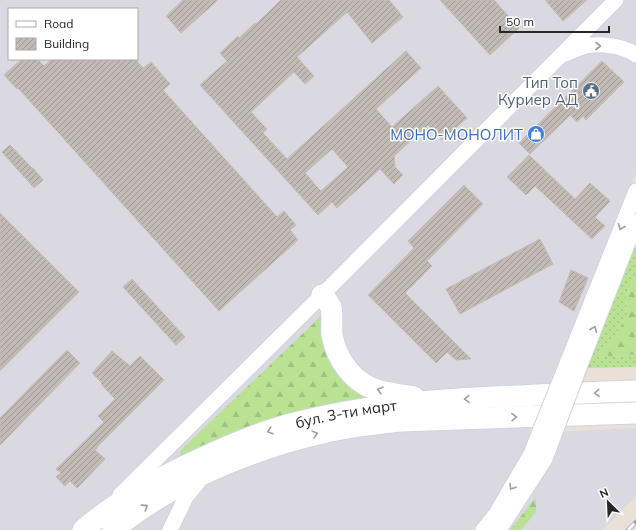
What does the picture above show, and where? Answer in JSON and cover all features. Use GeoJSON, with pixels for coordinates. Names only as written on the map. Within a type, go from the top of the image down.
{"type":"FeatureCollection","features":[{"type":"Feature","properties":{"kind":"main road"},"geometry":{"type":"LineString","coordinates":[[322,295],[330,306],[332,336],[338,354],[344,366],[354,377],[367,386],[379,391],[432,401]]}},
{"type":"Feature","properties":{"kind":"main road","name":"бул. 3-ти март"},"geometry":{"type":"LineString","coordinates":[[87,526],[112,507],[168,474],[203,457],[262,433],[291,424],[353,411],[432,401],[636,391]]}},
{"type":"Feature","properties":{"kind":"main road","name":"бул. 3-ти март"},"geometry":{"type":"LineString","coordinates":[[113,530],[143,508],[170,491],[204,474],[245,456],[323,432],[400,421],[636,413]]}},
{"type":"Feature","properties":{"kind":"street"},"geometry":{"type":"LineString","coordinates":[[87,526],[322,295],[616,0]]}},
{"type":"Feature","properties":{"kind":"street"},"geometry":{"type":"LineString","coordinates":[[560,56],[585,46],[597,45],[624,49],[636,55]]}},
{"type":"Feature","properties":{"kind":"street"},"geometry":{"type":"LineString","coordinates":[[500,530],[538,456],[574,363],[636,191]]}},
{"type":"Feature","properties":{"kind":"street"},"geometry":{"type":"LineString","coordinates":[[574,363],[636,222]]}},
{"type":"Feature","properties":{"kind":"street"},"geometry":{"type":"LineString","coordinates":[[483,530],[538,456]]}},
{"type":"Feature","properties":{"kind":"street"},"geometry":{"type":"LineString","coordinates":[[170,530],[186,497],[204,474]]}},
{"type":"Feature","properties":{"kind":"shaded area"},"geometry":{"type":"Polygon","coordinates":[[[0,0],[636,0],[636,174],[529,433],[636,428],[636,496],[609,524],[601,530],[0,530],[0,0]]]}},
{"type":"Feature","properties":{"kind":"green space"},"geometry":{"type":"Polygon","coordinates":[[[636,242],[636,271],[626,297],[627,316],[614,337],[601,348],[600,354],[615,357],[636,354],[636,367],[586,368],[636,242]]]}},
{"type":"Feature","properties":{"kind":"green space"},"geometry":{"type":"Polygon","coordinates":[[[636,271],[636,354],[615,357],[599,354],[601,348],[614,337],[627,316],[626,297],[636,271]]]}},
{"type":"Feature","properties":{"kind":"green space"},"geometry":{"type":"Polygon","coordinates":[[[320,315],[329,351],[371,398],[340,402],[291,415],[235,434],[179,457],[181,450],[317,320],[320,315]]]}},
{"type":"Feature","properties":{"kind":"green space"},"geometry":{"type":"Polygon","coordinates":[[[536,497],[536,512],[521,530],[510,530],[536,497]]]}},
{"type":"Feature","properties":{"kind":"building"},"geometry":{"type":"Polygon","coordinates":[[[183,0],[218,0],[181,33],[166,16],[183,0]]]}},
{"type":"Feature","properties":{"kind":"building"},"geometry":{"type":"Polygon","coordinates":[[[281,0],[389,0],[403,17],[372,43],[347,12],[297,57],[314,76],[305,84],[294,72],[251,112],[267,129],[263,133],[287,159],[406,51],[421,68],[376,109],[392,127],[438,86],[467,118],[442,140],[428,125],[394,156],[395,167],[403,175],[394,184],[380,169],[337,208],[332,202],[318,215],[200,85],[227,61],[220,53],[238,36],[239,38],[255,23],[256,24],[281,0]],[[332,149],[305,173],[321,191],[348,167],[332,149]]]}},
{"type":"Feature","properties":{"kind":"building"},"geometry":{"type":"Polygon","coordinates":[[[440,0],[494,0],[519,28],[490,55],[440,0]]]}},
{"type":"Feature","properties":{"kind":"building"},"geometry":{"type":"Polygon","coordinates":[[[545,0],[587,0],[563,21],[545,0]]]}},
{"type":"Feature","properties":{"kind":"building"},"geometry":{"type":"Polygon","coordinates":[[[21,60],[38,60],[44,66],[51,60],[136,60],[143,68],[151,62],[170,84],[163,90],[277,217],[284,211],[296,225],[290,230],[298,240],[219,311],[18,88],[17,89],[4,75],[21,60]]]}},
{"type":"Feature","properties":{"kind":"building"},"geometry":{"type":"Polygon","coordinates":[[[602,61],[624,82],[586,120],[583,116],[577,122],[570,115],[530,154],[519,143],[602,61]]]}},
{"type":"Feature","properties":{"kind":"building"},"geometry":{"type":"Polygon","coordinates":[[[10,145],[43,180],[34,188],[2,152],[10,145]]]}},
{"type":"Feature","properties":{"kind":"building"},"geometry":{"type":"Polygon","coordinates":[[[529,155],[575,199],[590,183],[610,201],[595,217],[605,226],[592,239],[535,186],[526,195],[507,177],[529,155]]]}},
{"type":"Feature","properties":{"kind":"building"},"geometry":{"type":"Polygon","coordinates":[[[464,185],[483,204],[427,261],[432,266],[405,293],[471,359],[456,360],[447,352],[436,363],[368,295],[414,248],[408,241],[464,185]]]}},
{"type":"Feature","properties":{"kind":"building"},"geometry":{"type":"Polygon","coordinates":[[[0,213],[79,292],[0,371],[0,213]]]}},
{"type":"Feature","properties":{"kind":"building"},"geometry":{"type":"Polygon","coordinates":[[[540,239],[553,264],[460,314],[446,289],[540,239]]]}},
{"type":"Feature","properties":{"kind":"building"},"geometry":{"type":"Polygon","coordinates":[[[571,270],[588,278],[574,311],[559,302],[571,270]]]}},
{"type":"Feature","properties":{"kind":"building"},"geometry":{"type":"Polygon","coordinates":[[[132,279],[185,337],[176,345],[123,287],[132,279]]]}},
{"type":"Feature","properties":{"kind":"building"},"geometry":{"type":"Polygon","coordinates":[[[67,350],[80,363],[0,445],[0,418],[67,350]]]}},
{"type":"Feature","properties":{"kind":"building"},"geometry":{"type":"Polygon","coordinates":[[[112,351],[130,366],[140,356],[164,380],[95,450],[105,459],[77,488],[70,481],[65,486],[56,477],[61,473],[56,469],[104,422],[98,416],[115,399],[92,373],[112,351]]]}},
{"type":"Feature","properties":{"kind":"railway"},"geometry":{"type":"LineString","coordinates":[[628,530],[636,522]]}},
{"type":"Feature","properties":{"kind":"place","name":"Тип Топ Куриер АД"},"geometry":{"type":"Point","coordinates":[591,91]}},
{"type":"Feature","properties":{"kind":"place","name":"МОНО-МОНОЛИТ"},"geometry":{"type":"Point","coordinates":[536,134]}}]}
